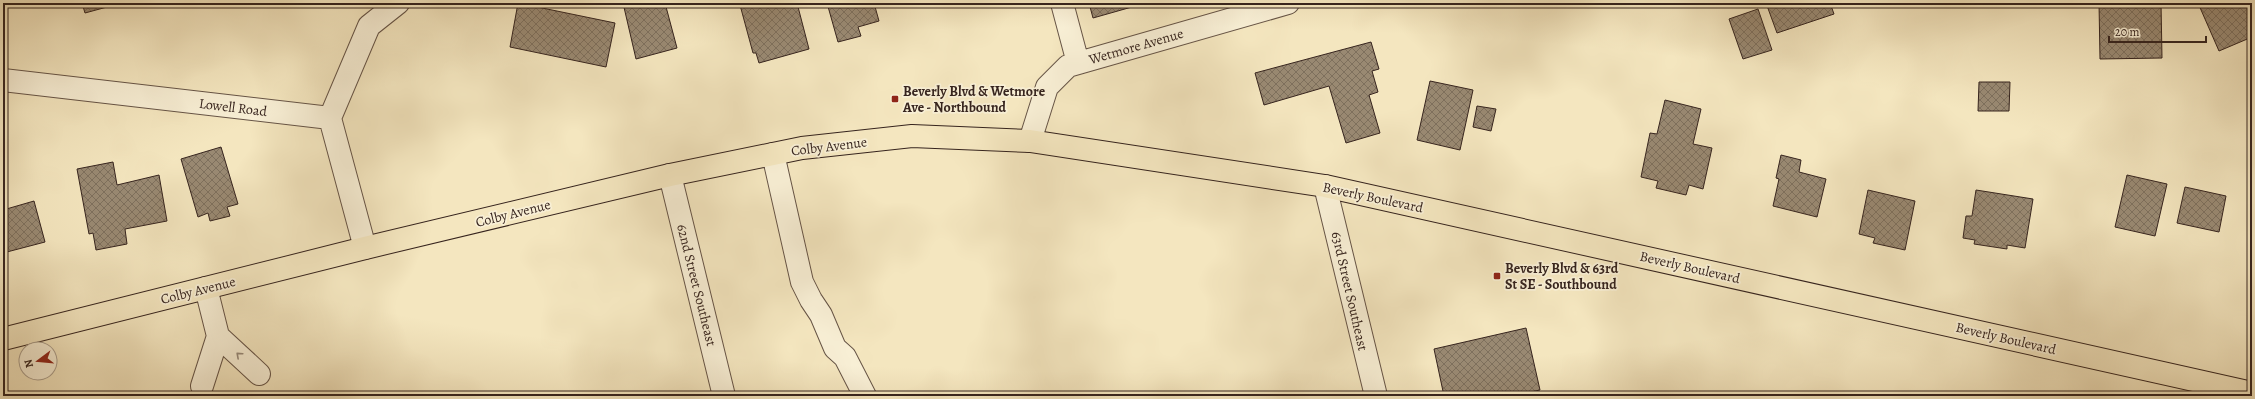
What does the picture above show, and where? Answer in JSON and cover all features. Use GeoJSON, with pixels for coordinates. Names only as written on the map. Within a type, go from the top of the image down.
{"type":"FeatureCollection","features":[{"type":"Feature","properties":{"kind":"main road","name":"Colby Avenue"},"geometry":{"type":"LineString","coordinates":[[3,339],[365,248],[670,175],[802,148],[912,136],[1030,141]]}},
{"type":"Feature","properties":{"kind":"main road","name":"Beverly Boulevard"},"geometry":{"type":"LineString","coordinates":[[1030,141],[1325,186],[2252,393]]}},
{"type":"Feature","properties":{"kind":"street"},"geometry":{"type":"LineString","coordinates":[[365,248],[330,118],[369,26],[398,3]]}},
{"type":"Feature","properties":{"kind":"street"},"geometry":{"type":"LineString","coordinates":[[1062,3],[1078,63]]}},
{"type":"Feature","properties":{"kind":"street","name":"Wetmore Avenue"},"geometry":{"type":"LineString","coordinates":[[1030,141],[1047,87],[1068,66],[1288,3]]}},
{"type":"Feature","properties":{"kind":"street","name":"Lowell Road"},"geometry":{"type":"LineString","coordinates":[[3,80],[330,118]]}},
{"type":"Feature","properties":{"kind":"street"},"geometry":{"type":"LineString","coordinates":[[773,154],[802,282],[810,300],[821,315],[835,348],[845,357],[865,396]]}},
{"type":"Feature","properties":{"kind":"street","name":"62nd Street Southeast"},"geometry":{"type":"LineString","coordinates":[[670,175],[724,396]]}},
{"type":"Feature","properties":{"kind":"street","name":"63rd Street Southeast"},"geometry":{"type":"LineString","coordinates":[[1325,186],[1376,396]]}},
{"type":"Feature","properties":{"kind":"street"},"geometry":{"type":"LineString","coordinates":[[202,386],[218,336],[206,288]]}},
{"type":"Feature","properties":{"kind":"street"},"geometry":{"type":"LineString","coordinates":[[218,336],[259,374]]}},
{"type":"Feature","properties":{"kind":"building"},"geometry":{"type":"Polygon","coordinates":[[[82,3],[118,3],[118,4],[85,13],[82,3]]]}},
{"type":"Feature","properties":{"kind":"building"},"geometry":{"type":"Polygon","coordinates":[[[518,3],[615,23],[606,67],[510,47],[518,3]]]}},
{"type":"Feature","properties":{"kind":"building"},"geometry":{"type":"Polygon","coordinates":[[[623,3],[665,3],[677,48],[636,59],[623,3]]]}},
{"type":"Feature","properties":{"kind":"building"},"geometry":{"type":"Polygon","coordinates":[[[735,3],[797,3],[809,49],[759,63],[756,53],[753,53],[740,5],[736,6],[735,3]]]}},
{"type":"Feature","properties":{"kind":"building"},"geometry":{"type":"Polygon","coordinates":[[[827,3],[874,3],[879,21],[858,27],[861,36],[838,42],[827,3]]]}},
{"type":"Feature","properties":{"kind":"building"},"geometry":{"type":"Polygon","coordinates":[[[1089,3],[1146,3],[1093,18],[1089,3]]]}},
{"type":"Feature","properties":{"kind":"building"},"geometry":{"type":"Polygon","coordinates":[[[1766,3],[1830,3],[1834,14],[1777,33],[1766,3]]]}},
{"type":"Feature","properties":{"kind":"building"},"geometry":{"type":"Polygon","coordinates":[[[2099,3],[2161,3],[2162,58],[2100,59],[2099,3]]]}},
{"type":"Feature","properties":{"kind":"building"},"geometry":{"type":"Polygon","coordinates":[[[2198,3],[2252,3],[2252,37],[2219,51],[2198,3]]]}},
{"type":"Feature","properties":{"kind":"building"},"geometry":{"type":"Polygon","coordinates":[[[1758,9],[1772,50],[1743,59],[1729,19],[1758,9]]]}},
{"type":"Feature","properties":{"kind":"building"},"geometry":{"type":"Polygon","coordinates":[[[1371,42],[1379,69],[1372,71],[1378,92],[1369,95],[1380,133],[1346,143],[1329,86],[1264,105],[1255,73],[1371,42]]]}},
{"type":"Feature","properties":{"kind":"building"},"geometry":{"type":"Polygon","coordinates":[[[1430,81],[1473,90],[1460,150],[1417,140],[1430,81]]]}},
{"type":"Feature","properties":{"kind":"building"},"geometry":{"type":"Polygon","coordinates":[[[1979,82],[2010,82],[2009,111],[1978,111],[1979,82]]]}},
{"type":"Feature","properties":{"kind":"building"},"geometry":{"type":"Polygon","coordinates":[[[1665,100],[1701,109],[1693,144],[1712,148],[1703,189],[1689,185],[1686,195],[1656,188],[1658,181],[1641,177],[1650,133],[1657,134],[1665,100]]]}},
{"type":"Feature","properties":{"kind":"building"},"geometry":{"type":"Polygon","coordinates":[[[1477,106],[1496,109],[1491,131],[1473,127],[1477,106]]]}},
{"type":"Feature","properties":{"kind":"building"},"geometry":{"type":"Polygon","coordinates":[[[221,147],[238,204],[227,207],[230,216],[210,221],[208,213],[198,217],[181,159],[221,147]]]}},
{"type":"Feature","properties":{"kind":"building"},"geometry":{"type":"Polygon","coordinates":[[[1781,155],[1801,160],[1799,172],[1826,179],[1817,217],[1773,206],[1779,179],[1776,178],[1781,155]]]}},
{"type":"Feature","properties":{"kind":"building"},"geometry":{"type":"Polygon","coordinates":[[[113,162],[117,185],[159,175],[167,221],[125,229],[127,244],[96,250],[93,233],[89,234],[77,169],[113,162]]]}},
{"type":"Feature","properties":{"kind":"building"},"geometry":{"type":"Polygon","coordinates":[[[2127,175],[2167,184],[2155,236],[2115,227],[2127,175]]]}},
{"type":"Feature","properties":{"kind":"building"},"geometry":{"type":"Polygon","coordinates":[[[2185,187],[2226,196],[2219,232],[2177,223],[2185,187]]]}},
{"type":"Feature","properties":{"kind":"building"},"geometry":{"type":"Polygon","coordinates":[[[1868,190],[1915,201],[1905,250],[1873,243],[1875,238],[1859,234],[1868,190]]]}},
{"type":"Feature","properties":{"kind":"building"},"geometry":{"type":"Polygon","coordinates":[[[1976,190],[2033,199],[2025,248],[2007,245],[2007,249],[1974,244],[1975,240],[1963,238],[1966,216],[1972,216],[1976,190]]]}},
{"type":"Feature","properties":{"kind":"building"},"geometry":{"type":"Polygon","coordinates":[[[34,201],[45,242],[3,253],[3,210],[34,201]]]}},
{"type":"Feature","properties":{"kind":"building"},"geometry":{"type":"Polygon","coordinates":[[[1526,328],[1540,390],[1512,396],[1444,396],[1434,349],[1526,328]]]}},
{"type":"Feature","properties":{"kind":"place","name":"Beverly Blvd & Wetmore Ave - Northbound"},"geometry":{"type":"Point","coordinates":[895,99]}},
{"type":"Feature","properties":{"kind":"place","name":"Beverly Blvd & 63rd St SE - Southbound"},"geometry":{"type":"Point","coordinates":[1497,276]}}]}
